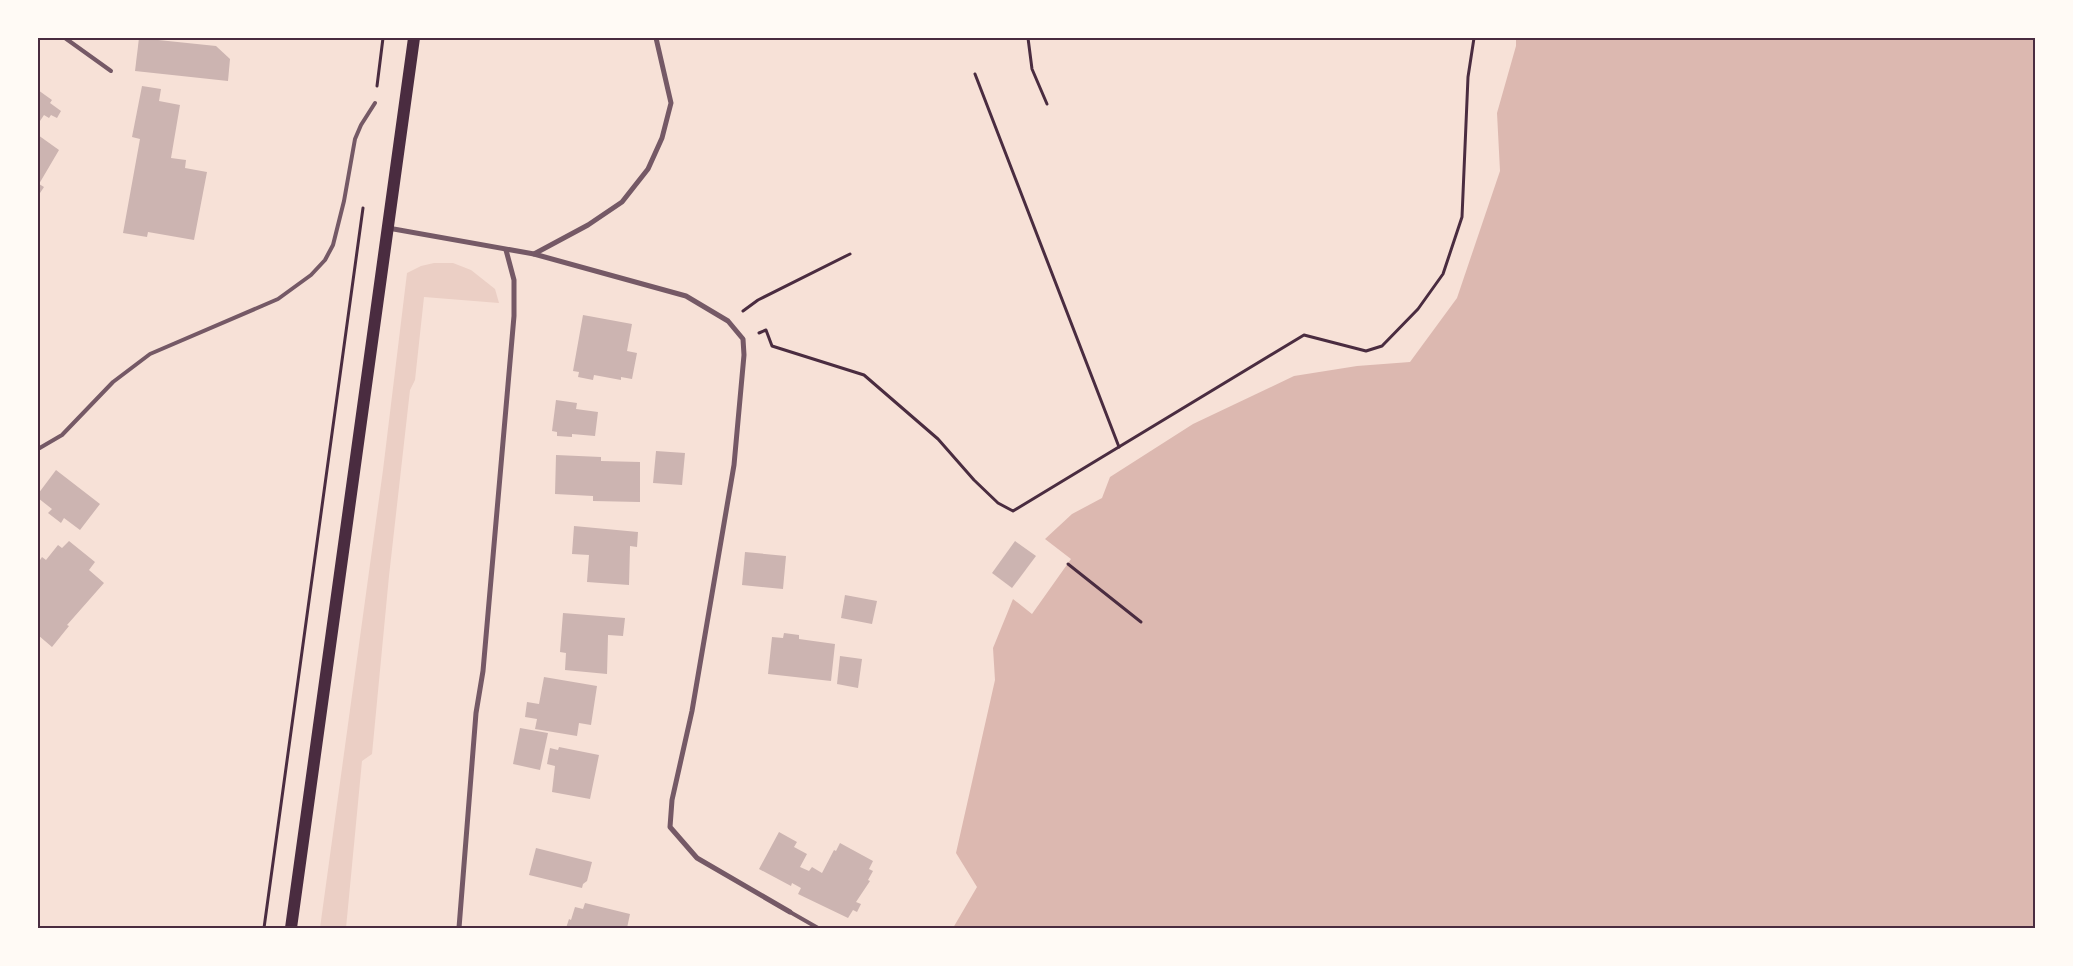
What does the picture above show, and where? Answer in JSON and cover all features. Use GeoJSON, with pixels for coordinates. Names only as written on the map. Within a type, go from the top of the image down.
{"type":"FeatureCollection","features":[{"type":"Feature","properties":{"kind":"main road"},"geometry":{"type":"LineString","coordinates":[[291,928],[414,38]]}},
{"type":"Feature","properties":{"kind":"street"},"geometry":{"type":"LineString","coordinates":[[534,254],[588,225],[622,202],[648,169],[662,138],[671,103],[656,38]]}},
{"type":"Feature","properties":{"kind":"street"},"geometry":{"type":"LineString","coordinates":[[388,228],[534,254],[686,296],[728,321],[743,339],[744,355],[734,465],[692,711],[672,800],[670,827],[697,858],[790,912]]}},
{"type":"Feature","properties":{"kind":"street"},"geometry":{"type":"LineString","coordinates":[[459,928],[475,723],[482,671],[514,316],[514,280],[506,250]]}},
{"type":"Feature","properties":{"kind":"lane"},"geometry":{"type":"LineString","coordinates":[[65,38],[111,71]]}},
{"type":"Feature","properties":{"kind":"lane"},"geometry":{"type":"LineString","coordinates":[[38,449],[62,435],[113,382],[150,354],[278,299],[312,275],[325,260],[333,245],[344,202],[355,139],[361,125],[375,103]]}},
{"type":"Feature","properties":{"kind":"lane"},"geometry":{"type":"LineString","coordinates":[[790,912],[818,928]]}},
{"type":"Feature","properties":{"kind":"path"},"geometry":{"type":"LineString","coordinates":[[375,103],[383,38]]}},
{"type":"Feature","properties":{"kind":"path"},"geometry":{"type":"LineString","coordinates":[[1028,38],[1032,69],[1047,104]]}},
{"type":"Feature","properties":{"kind":"path"},"geometry":{"type":"LineString","coordinates":[[743,339],[766,330],[772,346],[864,375],[938,440],[974,480],[998,503],[1013,511],[1304,335],[1366,351],[1382,346],[1418,309],[1443,274],[1462,216],[1468,77],[1474,38]]}},
{"type":"Feature","properties":{"kind":"path"},"geometry":{"type":"LineString","coordinates":[[975,74],[1119,447]]}},
{"type":"Feature","properties":{"kind":"path"},"geometry":{"type":"LineString","coordinates":[[264,928],[363,206]]}},
{"type":"Feature","properties":{"kind":"path"},"geometry":{"type":"LineString","coordinates":[[758,300],[850,254]]}},
{"type":"Feature","properties":{"kind":"path"},"geometry":{"type":"LineString","coordinates":[[1068,564],[1141,622]]}},
{"type":"Feature","properties":{"kind":"shaded area"},"geometry":{"type":"Polygon","coordinates":[[[1516,38],[2035,38],[2035,928],[953,928],[977,887],[956,853],[995,680],[993,648],[1013,599],[1032,614],[1071,559],[1045,539],[1072,514],[1102,498],[1110,477],[1193,424],[1294,376],[1357,366],[1410,362],[1457,298],[1500,171],[1497,113],[1516,46],[1516,38]]]}},
{"type":"Feature","properties":{"kind":"shaded area"},"geometry":{"type":"Polygon","coordinates":[[[434,263],[453,263],[471,270],[495,289],[499,303],[424,297],[415,380],[410,390],[389,576],[372,754],[362,761],[346,928],[320,928],[383,470],[407,273],[421,266],[434,263]]]}},
{"type":"Feature","properties":{"kind":"building"},"geometry":{"type":"Polygon","coordinates":[[[139,38],[216,46],[230,59],[228,81],[135,71],[139,38]]]}},
{"type":"Feature","properties":{"kind":"building"},"geometry":{"type":"Polygon","coordinates":[[[142,86],[161,89],[159,101],[180,105],[171,158],[186,160],[185,168],[207,172],[194,240],[148,232],[147,237],[123,233],[140,139],[132,137],[142,86]]]}},
{"type":"Feature","properties":{"kind":"building"},"geometry":{"type":"Polygon","coordinates":[[[38,90],[52,100],[50,103],[61,111],[57,118],[51,115],[49,118],[44,115],[38,124],[38,90]]]}},
{"type":"Feature","properties":{"kind":"building"},"geometry":{"type":"Polygon","coordinates":[[[38,135],[59,150],[39,184],[44,187],[38,196],[38,135]]]}},
{"type":"Feature","properties":{"kind":"building"},"geometry":{"type":"Polygon","coordinates":[[[583,315],[632,324],[627,351],[637,353],[632,379],[621,377],[621,380],[594,375],[593,380],[578,377],[579,372],[573,371],[583,315]]]}},
{"type":"Feature","properties":{"kind":"building"},"geometry":{"type":"Polygon","coordinates":[[[556,400],[577,403],[576,409],[598,412],[595,436],[572,434],[572,437],[557,436],[557,432],[552,431],[556,400]]]}},
{"type":"Feature","properties":{"kind":"building"},"geometry":{"type":"Polygon","coordinates":[[[656,451],[685,453],[682,485],[653,483],[656,451]]]}},
{"type":"Feature","properties":{"kind":"building"},"geometry":{"type":"Polygon","coordinates":[[[556,455],[601,457],[601,461],[640,462],[640,502],[593,501],[593,496],[555,494],[556,455]]]}},
{"type":"Feature","properties":{"kind":"building"},"geometry":{"type":"Polygon","coordinates":[[[56,470],[100,504],[80,530],[64,518],[61,523],[48,513],[52,509],[38,498],[38,494],[56,470]]]}},
{"type":"Feature","properties":{"kind":"building"},"geometry":{"type":"Polygon","coordinates":[[[574,526],[638,532],[637,547],[630,546],[629,585],[587,582],[589,555],[572,554],[574,526]]]}},
{"type":"Feature","properties":{"kind":"building"},"geometry":{"type":"Polygon","coordinates":[[[69,541],[95,562],[89,570],[104,583],[67,625],[69,626],[52,647],[38,635],[38,563],[42,557],[46,560],[58,545],[62,548],[69,541]]]}},
{"type":"Feature","properties":{"kind":"building"},"geometry":{"type":"Polygon","coordinates":[[[1015,541],[1036,556],[1012,588],[992,573],[1015,541]]]}},
{"type":"Feature","properties":{"kind":"building"},"geometry":{"type":"Polygon","coordinates":[[[745,552],[786,556],[783,589],[742,585],[745,552]]]}},
{"type":"Feature","properties":{"kind":"building"},"geometry":{"type":"Polygon","coordinates":[[[845,595],[877,601],[872,624],[841,618],[845,595]]]}},
{"type":"Feature","properties":{"kind":"building"},"geometry":{"type":"Polygon","coordinates":[[[563,613],[625,618],[623,636],[608,635],[607,674],[565,670],[566,653],[560,652],[563,613]]]}},
{"type":"Feature","properties":{"kind":"building"},"geometry":{"type":"Polygon","coordinates":[[[784,633],[799,635],[799,639],[835,644],[831,681],[768,674],[772,637],[783,638],[784,633]]]}},
{"type":"Feature","properties":{"kind":"building"},"geometry":{"type":"Polygon","coordinates":[[[840,656],[862,659],[858,688],[837,684],[840,656]]]}},
{"type":"Feature","properties":{"kind":"building"},"geometry":{"type":"Polygon","coordinates":[[[544,677],[597,686],[591,725],[579,723],[577,736],[535,729],[537,719],[525,717],[527,702],[539,704],[544,677]]]}},
{"type":"Feature","properties":{"kind":"building"},"geometry":{"type":"Polygon","coordinates":[[[520,728],[548,733],[540,770],[513,764],[520,728]]]}},
{"type":"Feature","properties":{"kind":"building"},"geometry":{"type":"Polygon","coordinates":[[[559,747],[599,755],[590,799],[552,792],[555,766],[547,764],[550,748],[558,750],[559,747]]]}},
{"type":"Feature","properties":{"kind":"building"},"geometry":{"type":"Polygon","coordinates":[[[779,832],[797,842],[794,847],[807,854],[800,867],[809,871],[812,867],[822,873],[834,850],[836,851],[840,843],[873,861],[869,869],[873,871],[868,880],[870,881],[856,902],[861,904],[857,912],[853,910],[848,918],[798,894],[801,888],[792,883],[791,886],[759,869],[779,832]]]}},
{"type":"Feature","properties":{"kind":"building"},"geometry":{"type":"Polygon","coordinates":[[[536,848],[592,862],[587,881],[583,884],[582,888],[529,875],[536,848]]]}},
{"type":"Feature","properties":{"kind":"building"},"geometry":{"type":"Polygon","coordinates":[[[585,903],[630,914],[627,928],[566,928],[575,907],[583,909],[585,903]]]}}]}
